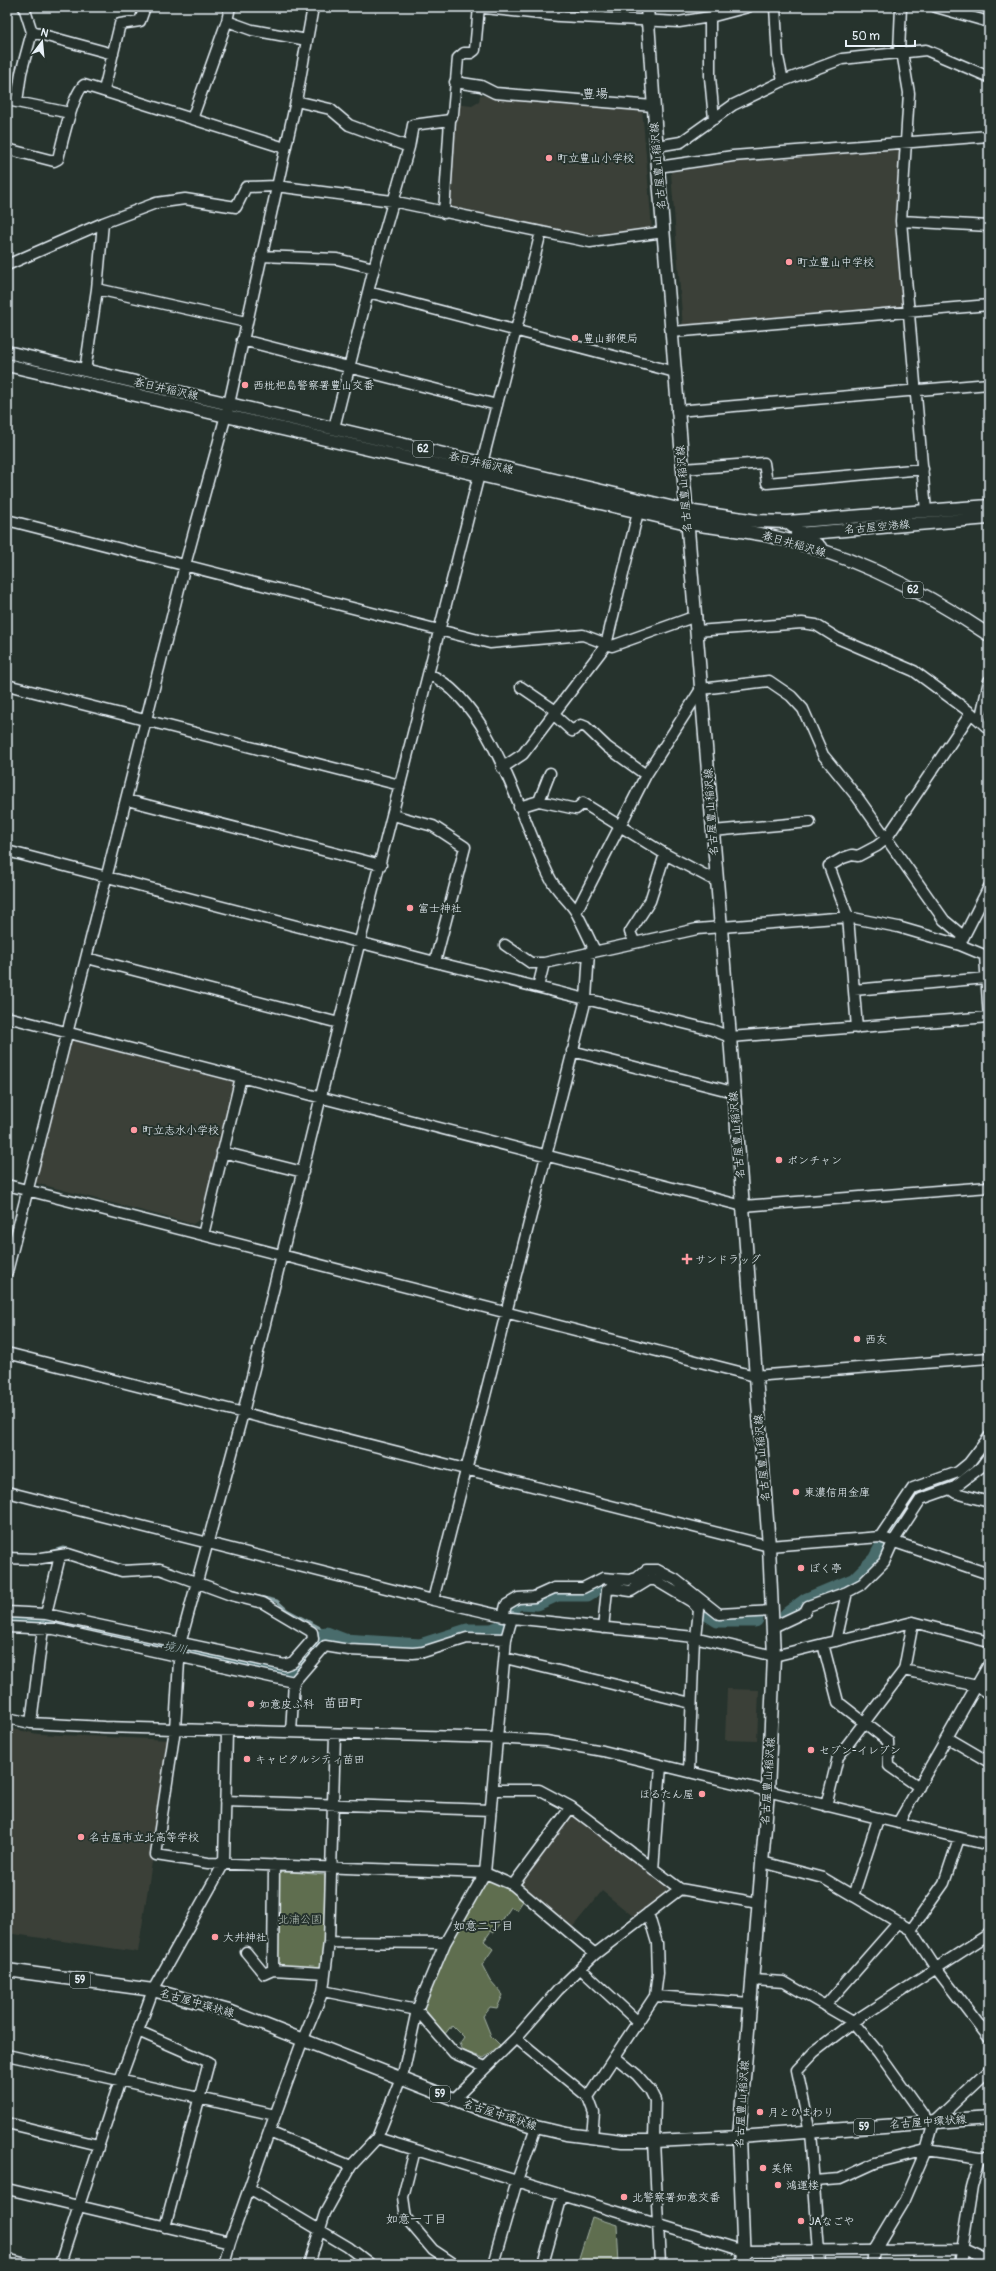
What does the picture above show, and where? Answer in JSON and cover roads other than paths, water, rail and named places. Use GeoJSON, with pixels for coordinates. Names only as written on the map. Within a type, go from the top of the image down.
{"type":"FeatureCollection","features":[{"type":"Feature","properties":{"kind":"main road","name":"名古屋豊山稲沢線"},"geometry":{"type":"LineString","coordinates":[[647,7],[646,22],[730,1037],[732,1092],[743,1206],[769,1546],[773,1627],[774,1656],[768,1792],[739,2137],[744,2264]]}},
{"type":"Feature","properties":{"kind":"main road","name":"春日井稲沢線"},"geometry":{"type":"LineString","coordinates":[[7,352],[334,428],[638,512],[687,517],[787,522],[800,534],[831,554]]}},
{"type":"Feature","properties":{"kind":"main road","name":"春日井稲沢線"},"geometry":{"type":"LineString","coordinates":[[7,365],[224,416],[481,469],[766,535],[831,554],[930,598],[989,635]]}},
{"type":"Feature","properties":{"kind":"main road","name":"名古屋空港線"},"geometry":{"type":"LineString","coordinates":[[787,522],[989,506]]}},
{"type":"Feature","properties":{"kind":"main road","name":"名古屋空港線"},"geometry":{"type":"LineString","coordinates":[[766,535],[800,534],[989,518]]}},
{"type":"Feature","properties":{"kind":"main road","name":"名古屋中環状線"},"geometry":{"type":"LineString","coordinates":[[7,1970],[153,1990],[229,2011],[303,2039],[453,2100],[536,2127],[592,2137],[622,2141],[739,2137],[989,2118]]}},
{"type":"Feature","properties":{"kind":"street"},"geometry":{"type":"LineString","coordinates":[[24,7],[32,32],[12,101],[70,113]]}},
{"type":"Feature","properties":{"kind":"street"},"geometry":{"type":"LineString","coordinates":[[104,90],[120,24],[140,21],[146,7]]}},
{"type":"Feature","properties":{"kind":"street"},"geometry":{"type":"LineString","coordinates":[[192,118],[227,21],[230,7]]}},
{"type":"Feature","properties":{"kind":"street"},"geometry":{"type":"LineString","coordinates":[[7,1272],[185,565],[224,416],[229,404],[296,101],[313,7]]}},
{"type":"Feature","properties":{"kind":"street"},"geometry":{"type":"LineString","coordinates":[[475,7],[511,8],[559,16],[646,22],[680,22],[710,17],[748,7]]}},
{"type":"Feature","properties":{"kind":"street"},"geometry":{"type":"LineString","coordinates":[[775,7],[778,57],[783,81]]}},
{"type":"Feature","properties":{"kind":"street"},"geometry":{"type":"LineString","coordinates":[[901,7],[900,52],[909,93],[901,221],[926,511]]}},
{"type":"Feature","properties":{"kind":"street"},"geometry":{"type":"LineString","coordinates":[[936,7],[989,22]]}},
{"type":"Feature","properties":{"kind":"street"},"geometry":{"type":"LineString","coordinates":[[444,212],[450,120],[453,114],[458,58],[464,53],[471,53],[475,50],[480,8]]}},
{"type":"Feature","properties":{"kind":"street"},"geometry":{"type":"LineString","coordinates":[[710,17],[710,77],[714,119]]}},
{"type":"Feature","properties":{"kind":"street"},"geometry":{"type":"LineString","coordinates":[[227,21],[252,30],[307,40]]}},
{"type":"Feature","properties":{"kind":"street"},"geometry":{"type":"LineString","coordinates":[[32,32],[113,54]]}},
{"type":"Feature","properties":{"kind":"street"},"geometry":{"type":"LineString","coordinates":[[657,146],[681,142],[733,105],[783,81],[842,59],[926,50],[989,77]]}},
{"type":"Feature","properties":{"kind":"street"},"geometry":{"type":"LineString","coordinates":[[455,82],[481,86],[495,93],[653,106]]}},
{"type":"Feature","properties":{"kind":"street"},"geometry":{"type":"LineString","coordinates":[[7,149],[54,162],[58,159],[70,113],[80,88],[84,85],[104,90],[285,148]]}},
{"type":"Feature","properties":{"kind":"street"},"geometry":{"type":"LineString","coordinates":[[296,101],[330,109],[349,125],[409,147]]}},
{"type":"Feature","properties":{"kind":"street"},"geometry":{"type":"LineString","coordinates":[[334,428],[374,268],[392,201],[409,147],[413,125],[450,120]]}},
{"type":"Feature","properties":{"kind":"street"},"geometry":{"type":"LineString","coordinates":[[658,167],[733,156],[989,136]]}},
{"type":"Feature","properties":{"kind":"street"},"geometry":{"type":"LineString","coordinates":[[7,265],[103,223],[156,203],[185,199],[236,207],[246,187],[276,186],[392,201],[590,242],[664,232]]}},
{"type":"Feature","properties":{"kind":"street"},"geometry":{"type":"LineString","coordinates":[[901,221],[989,226]]}},
{"type":"Feature","properties":{"kind":"street"},"geometry":{"type":"LineString","coordinates":[[85,371],[97,289],[103,223]]}},
{"type":"Feature","properties":{"kind":"street"},"geometry":{"type":"LineString","coordinates":[[541,232],[381,865],[339,1023],[283,1256],[179,1650],[175,1730],[156,1855],[224,1863],[485,1873],[513,1885],[596,1954]]}},
{"type":"Feature","properties":{"kind":"street"},"geometry":{"type":"LineString","coordinates":[[261,256],[337,259],[374,268]]}},
{"type":"Feature","properties":{"kind":"street"},"geometry":{"type":"LineString","coordinates":[[97,289],[246,322]]}},
{"type":"Feature","properties":{"kind":"street"},"geometry":{"type":"LineString","coordinates":[[368,292],[675,372]]}},
{"type":"Feature","properties":{"kind":"street"},"geometry":{"type":"LineString","coordinates":[[672,332],[989,305]]}},
{"type":"Feature","properties":{"kind":"street"},"geometry":{"type":"LineString","coordinates":[[242,340],[497,405]]}},
{"type":"Feature","properties":{"kind":"street"},"geometry":{"type":"LineString","coordinates":[[678,410],[989,384]]}},
{"type":"Feature","properties":{"kind":"street"},"geometry":{"type":"LineString","coordinates":[[683,469],[764,463],[767,483],[923,469]]}},
{"type":"Feature","properties":{"kind":"street"},"geometry":{"type":"LineString","coordinates":[[502,768],[523,754],[606,644],[638,512]]}},
{"type":"Feature","properties":{"kind":"street"},"geometry":{"type":"LineString","coordinates":[[7,520],[490,643],[583,635],[612,646],[696,616]]}},
{"type":"Feature","properties":{"kind":"street"},"geometry":{"type":"LineString","coordinates":[[697,631],[802,623],[816,626],[837,638],[914,671],[971,713],[989,729]]}},
{"type":"Feature","properties":{"kind":"street"},"geometry":{"type":"LineString","coordinates":[[429,674],[440,679],[470,708],[492,742],[549,878],[576,912],[592,951],[586,999],[545,1154],[468,1470],[433,1600]]}},
{"type":"Feature","properties":{"kind":"street"},"geometry":{"type":"LineString","coordinates":[[576,912],[646,775],[701,689],[769,681],[791,696],[803,709],[823,755],[961,941]]}},
{"type":"Feature","properties":{"kind":"street"},"geometry":{"type":"LineString","coordinates":[[980,721],[989,681]]}},
{"type":"Feature","properties":{"kind":"street"},"geometry":{"type":"LineString","coordinates":[[7,685],[400,785]]}},
{"type":"Feature","properties":{"kind":"street"},"geometry":{"type":"LineString","coordinates":[[521,687],[555,713],[572,732],[580,725],[586,727],[607,747],[646,775]]}},
{"type":"Feature","properties":{"kind":"street"},"geometry":{"type":"LineString","coordinates":[[857,1028],[848,917],[829,866],[852,854],[858,856],[877,846],[886,839],[971,713]]}},
{"type":"Feature","properties":{"kind":"street"},"geometry":{"type":"LineString","coordinates":[[539,801],[550,773]]}},
{"type":"Feature","properties":{"kind":"street"},"geometry":{"type":"LineString","coordinates":[[127,800],[381,865]]}},
{"type":"Feature","properties":{"kind":"street"},"geometry":{"type":"LineString","coordinates":[[520,806],[539,801],[576,809],[583,803],[665,854],[716,881]]}},
{"type":"Feature","properties":{"kind":"street"},"geometry":{"type":"LineString","coordinates":[[393,815],[433,826],[465,847],[435,962]]}},
{"type":"Feature","properties":{"kind":"street"},"geometry":{"type":"LineString","coordinates":[[713,831],[810,822]]}},
{"type":"Feature","properties":{"kind":"street"},"geometry":{"type":"LineString","coordinates":[[7,851],[435,962],[712,1030],[730,1037],[989,1017]]}},
{"type":"Feature","properties":{"kind":"street"},"geometry":{"type":"LineString","coordinates":[[634,941],[630,932],[650,900],[665,854]]}},
{"type":"Feature","properties":{"kind":"street"},"geometry":{"type":"LineString","coordinates":[[961,941],[989,887]]}},
{"type":"Feature","properties":{"kind":"street"},"geometry":{"type":"LineString","coordinates":[[504,944],[531,962],[544,962],[634,941],[697,929],[848,917],[961,941],[987,956],[986,978],[989,1020]]}},
{"type":"Feature","properties":{"kind":"street"},"geometry":{"type":"LineString","coordinates":[[87,958],[339,1023]]}},
{"type":"Feature","properties":{"kind":"street"},"geometry":{"type":"LineString","coordinates":[[538,987],[544,962]]}},
{"type":"Feature","properties":{"kind":"street"},"geometry":{"type":"LineString","coordinates":[[854,990],[986,978]]}},
{"type":"Feature","properties":{"kind":"street"},"geometry":{"type":"LineString","coordinates":[[7,1017],[743,1206],[989,1187]]}},
{"type":"Feature","properties":{"kind":"street"},"geometry":{"type":"LineString","coordinates":[[572,1051],[732,1092]]}},
{"type":"Feature","properties":{"kind":"street"},"geometry":{"type":"LineString","coordinates":[[203,1235],[241,1077]]}},
{"type":"Feature","properties":{"kind":"street"},"geometry":{"type":"LineString","coordinates":[[222,1152],[303,1172]]}},
{"type":"Feature","properties":{"kind":"street"},"geometry":{"type":"LineString","coordinates":[[7,1185],[506,1314],[755,1376],[989,1358]]}},
{"type":"Feature","properties":{"kind":"street"},"geometry":{"type":"LineString","coordinates":[[7,1353],[769,1546],[886,1540],[989,1574]]}},
{"type":"Feature","properties":{"kind":"street"},"geometry":{"type":"LineString","coordinates":[[773,1627],[805,1612],[808,1606],[847,1592],[862,1584],[884,1562],[886,1540],[913,1488],[958,1472],[974,1457],[989,1437]]}},
{"type":"Feature","properties":{"kind":"street"},"geometry":{"type":"LineString","coordinates":[[886,1540],[921,1499],[956,1487],[981,1467],[989,1456]]}},
{"type":"Feature","properties":{"kind":"street"},"geometry":{"type":"LineString","coordinates":[[950,1489],[956,1493],[989,1502]]}},
{"type":"Feature","properties":{"kind":"street"},"geometry":{"type":"LineString","coordinates":[[7,1492],[508,1618],[695,1637],[774,1656],[913,1622],[989,1642]]}},
{"type":"Feature","properties":{"kind":"street"},"geometry":{"type":"LineString","coordinates":[[7,1558],[35,1559],[68,1554],[122,1572],[160,1569],[197,1584],[263,1603],[312,1632],[314,1639],[293,1662],[285,1665],[43,1628],[7,1627]]}},
{"type":"Feature","properties":{"kind":"street"},"geometry":{"type":"LineString","coordinates":[[46,1614],[60,1556]]}},
{"type":"Feature","properties":{"kind":"street"},"geometry":{"type":"LineString","coordinates":[[309,2264],[318,2230],[325,2213],[351,2166],[377,2138],[400,2079],[417,2010],[445,1943],[485,1873],[505,1658],[508,1618],[506,1605],[518,1598],[534,1597],[554,1588],[583,1588],[603,1578],[629,1580],[637,1578],[646,1570],[657,1570],[695,1593],[719,1614],[772,1611]]}},
{"type":"Feature","properties":{"kind":"street"},"geometry":{"type":"LineString","coordinates":[[603,1628],[607,1590],[610,1588],[631,1591],[649,1580],[654,1580],[692,1602],[699,1610],[695,1637],[689,1772]]}},
{"type":"Feature","properties":{"kind":"street"},"geometry":{"type":"LineString","coordinates":[[836,1641],[847,1592]]}},
{"type":"Feature","properties":{"kind":"street"},"geometry":{"type":"LineString","coordinates":[[7,1612],[46,1614],[294,1682]]}},
{"type":"Feature","properties":{"kind":"street"},"geometry":{"type":"LineString","coordinates":[[826,1806],[838,1757],[904,1670],[913,1622]]}},
{"type":"Feature","properties":{"kind":"street"},"geometry":{"type":"LineString","coordinates":[[30,1723],[43,1628]]}},
{"type":"Feature","properties":{"kind":"street"},"geometry":{"type":"LineString","coordinates":[[291,1732],[294,1682],[325,1646],[349,1650],[413,1653],[423,1652],[467,1638],[506,1639]]}},
{"type":"Feature","properties":{"kind":"street"},"geometry":{"type":"LineString","coordinates":[[823,1644],[838,1702],[888,1741],[889,1766],[919,1787]]}},
{"type":"Feature","properties":{"kind":"street"},"geometry":{"type":"LineString","coordinates":[[505,1658],[691,1703]]}},
{"type":"Feature","properties":{"kind":"street"},"geometry":{"type":"LineString","coordinates":[[898,1824],[989,1664]]}},
{"type":"Feature","properties":{"kind":"street"},"geometry":{"type":"LineString","coordinates":[[904,1670],[976,1686],[989,1694]]}},
{"type":"Feature","properties":{"kind":"street"},"geometry":{"type":"LineString","coordinates":[[7,1718],[30,1723],[175,1730],[497,1738],[546,1741],[603,1751],[989,1845]]}},
{"type":"Feature","properties":{"kind":"street"},"geometry":{"type":"LineString","coordinates":[[60,2264],[120,2080],[153,1990],[224,1863],[227,1731]]}},
{"type":"Feature","properties":{"kind":"street"},"geometry":{"type":"LineString","coordinates":[[224,2264],[230,2242],[275,2115],[303,2039],[323,1991],[329,1942],[335,1734]]}},
{"type":"Feature","properties":{"kind":"street"},"geometry":{"type":"LineString","coordinates":[[948,1738],[989,1762]]}},
{"type":"Feature","properties":{"kind":"street"},"geometry":{"type":"LineString","coordinates":[[653,1870],[661,1766]]}},
{"type":"Feature","properties":{"kind":"street"},"geometry":{"type":"LineString","coordinates":[[493,1790],[539,1790],[571,1807],[680,1889],[758,1903]]}},
{"type":"Feature","properties":{"kind":"street"},"geometry":{"type":"LineString","coordinates":[[225,1801],[491,1810]]}},
{"type":"Feature","properties":{"kind":"street"},"geometry":{"type":"LineString","coordinates":[[513,1885],[571,1807]]}},
{"type":"Feature","properties":{"kind":"street"},"geometry":{"type":"LineString","coordinates":[[853,1896],[878,1819]]}},
{"type":"Feature","properties":{"kind":"street"},"geometry":{"type":"LineString","coordinates":[[911,1930],[944,1883],[959,1838]]}},
{"type":"Feature","properties":{"kind":"street"},"geometry":{"type":"LineString","coordinates":[[762,1862],[823,1878],[911,1930],[935,1967],[989,2038]]}},
{"type":"Feature","properties":{"kind":"street"},"geometry":{"type":"LineString","coordinates":[[273,1970],[274,1865]]}},
{"type":"Feature","properties":{"kind":"street"},"geometry":{"type":"LineString","coordinates":[[453,2100],[516,2038],[558,1990],[596,1954],[680,1889]]}},
{"type":"Feature","properties":{"kind":"street"},"geometry":{"type":"LineString","coordinates":[[588,2097],[616,2058],[637,2021],[655,1996],[658,1973],[657,1943],[648,1913]]}},
{"type":"Feature","properties":{"kind":"street"},"geometry":{"type":"LineString","coordinates":[[825,2006],[898,1923]]}},
{"type":"Feature","properties":{"kind":"street"},"geometry":{"type":"LineString","coordinates":[[820,2264],[815,2181],[810,2132],[797,2070],[814,2052],[853,2022],[935,1967],[988,1936]]}},
{"type":"Feature","properties":{"kind":"street"},"geometry":{"type":"LineString","coordinates":[[329,1942],[445,1943]]}},
{"type":"Feature","properties":{"kind":"street"},"geometry":{"type":"LineString","coordinates":[[246,1952],[264,1974],[273,1970],[325,1973]]}},
{"type":"Feature","properties":{"kind":"street"},"geometry":{"type":"LineString","coordinates":[[581,1969],[637,2021]]}},
{"type":"Feature","properties":{"kind":"street"},"geometry":{"type":"LineString","coordinates":[[752,1980],[784,1982],[853,2022],[878,2052],[923,2115],[930,2122]]}},
{"type":"Feature","properties":{"kind":"street"},"geometry":{"type":"LineString","coordinates":[[323,1991],[417,2010],[454,2053],[485,2068]]}},
{"type":"Feature","properties":{"kind":"street"},"geometry":{"type":"LineString","coordinates":[[655,1996],[750,2003]]}},
{"type":"Feature","properties":{"kind":"street"},"geometry":{"type":"LineString","coordinates":[[138,2031],[209,2062],[165,2227]]}},
{"type":"Feature","properties":{"kind":"street"},"geometry":{"type":"LineString","coordinates":[[516,2038],[588,2097],[594,2113],[592,2137]]}},
{"type":"Feature","properties":{"kind":"street"},"geometry":{"type":"LineString","coordinates":[[7,2055],[275,2115]]}},
{"type":"Feature","properties":{"kind":"street"},"geometry":{"type":"LineString","coordinates":[[616,2058],[637,2075],[650,2090],[655,2100],[654,2141],[660,2264]]}},
{"type":"Feature","properties":{"kind":"street"},"geometry":{"type":"LineString","coordinates":[[872,2264],[874,2251],[904,2201],[926,2150],[930,2122],[989,2070]]}},
{"type":"Feature","properties":{"kind":"street"},"geometry":{"type":"LineString","coordinates":[[7,2123],[98,2145]]}},
{"type":"Feature","properties":{"kind":"street"},"geometry":{"type":"LineString","coordinates":[[493,2264],[517,2181],[536,2127]]}},
{"type":"Feature","properties":{"kind":"street"},"geometry":{"type":"LineString","coordinates":[[269,2132],[351,2166]]}},
{"type":"Feature","properties":{"kind":"street"},"geometry":{"type":"LineString","coordinates":[[377,2138],[744,2251],[963,2249],[989,2261]]}},
{"type":"Feature","properties":{"kind":"street"},"geometry":{"type":"LineString","coordinates":[[415,2150],[403,2197],[406,2218],[433,2250],[454,2264]]}},
{"type":"Feature","properties":{"kind":"street"},"geometry":{"type":"LineString","coordinates":[[815,2181],[840,2179],[875,2163],[926,2150],[985,2158],[972,2187],[960,2264]]}},
{"type":"Feature","properties":{"kind":"street"},"geometry":{"type":"LineString","coordinates":[[249,2188],[348,2247],[370,2264]]}},
{"type":"Feature","properties":{"kind":"street"},"geometry":{"type":"LineString","coordinates":[[7,2189],[230,2242]]}},
{"type":"Feature","properties":{"kind":"street"},"geometry":{"type":"LineString","coordinates":[[543,2264],[562,2196]]}},
{"type":"Feature","properties":{"kind":"street"},"geometry":{"type":"LineString","coordinates":[[7,2259],[26,2264]]}},
{"type":"Feature","properties":{"kind":"waterway"},"geometry":{"type":"LineString","coordinates":[[788,1615],[807,1601],[855,1581],[876,1560],[893,1528],[916,1494],[960,1477],[977,1463],[989,1446]]}},
{"type":"Feature","properties":{"kind":"waterway"},"geometry":{"type":"LineString","coordinates":[[47,1553],[63,1548],[70,1550]]}},
{"type":"Feature","properties":{"kind":"waterway"},"geometry":{"type":"LineString","coordinates":[[159,1564],[174,1569]]}},
{"type":"Feature","properties":{"kind":"waterway"},"geometry":{"type":"LineString","coordinates":[[119,1566],[133,1566]]}},
{"type":"Feature","properties":{"kind":"waterway"},"geometry":{"type":"LineString","coordinates":[[510,1611],[513,1604],[521,1601],[537,1602],[557,1593],[587,1593],[603,1583],[630,1586],[651,1575]]}},
{"type":"Feature","properties":{"kind":"waterway"},"geometry":{"type":"LineString","coordinates":[[230,1590],[277,1601],[287,1610],[324,1630],[326,1635]]}},
{"type":"Feature","properties":{"kind":"waterway"},"geometry":{"type":"LineString","coordinates":[[688,1593],[707,1612],[718,1619],[755,1619]]}},
{"type":"Feature","properties":{"kind":"waterway","name":"境川"},"geometry":{"type":"LineString","coordinates":[[7,1620],[51,1622],[292,1673],[326,1635],[344,1642],[420,1647],[467,1632],[492,1632],[500,1629]]}},
{"type":"Feature","properties":{"kind":"place","name":"町立豊山小学校"},"geometry":{"type":"Point","coordinates":[549,158]}},
{"type":"Feature","properties":{"kind":"place","name":"町立豊山中学校"},"geometry":{"type":"Point","coordinates":[789,262]}},
{"type":"Feature","properties":{"kind":"place","name":"豊山郵便局"},"geometry":{"type":"Point","coordinates":[575,338]}},
{"type":"Feature","properties":{"kind":"place","name":"西枇杷島警察署豊山交番"},"geometry":{"type":"Point","coordinates":[245,385]}},
{"type":"Feature","properties":{"kind":"place","name":"富士神社"},"geometry":{"type":"Point","coordinates":[410,908]}},
{"type":"Feature","properties":{"kind":"place","name":"町立志水小学校"},"geometry":{"type":"Point","coordinates":[134,1130]}},
{"type":"Feature","properties":{"kind":"place","name":"ポンチャン"},"geometry":{"type":"Point","coordinates":[779,1160]}},
{"type":"Feature","properties":{"kind":"place","name":"サンドラッグ"},"geometry":{"type":"Point","coordinates":[687,1259]}},
{"type":"Feature","properties":{"kind":"place","name":"西友"},"geometry":{"type":"Point","coordinates":[857,1339]}},
{"type":"Feature","properties":{"kind":"place","name":"東濃信用金庫"},"geometry":{"type":"Point","coordinates":[796,1492]}},
{"type":"Feature","properties":{"kind":"place","name":"ぼく亭"},"geometry":{"type":"Point","coordinates":[801,1568]}},
{"type":"Feature","properties":{"kind":"place","name":"如意皮ふ科"},"geometry":{"type":"Point","coordinates":[251,1704]}},
{"type":"Feature","properties":{"kind":"place","name":"セブン-イレブン"},"geometry":{"type":"Point","coordinates":[811,1750]}},
{"type":"Feature","properties":{"kind":"place","name":"キャピタルシティ苗田"},"geometry":{"type":"Point","coordinates":[247,1759]}},
{"type":"Feature","properties":{"kind":"place","name":"ほるたん屋"},"geometry":{"type":"Point","coordinates":[702,1794]}},
{"type":"Feature","properties":{"kind":"place","name":"名古屋市立北高等学校"},"geometry":{"type":"Point","coordinates":[81,1837]}},
{"type":"Feature","properties":{"kind":"place","name":"大井神社"},"geometry":{"type":"Point","coordinates":[215,1937]}},
{"type":"Feature","properties":{"kind":"place","name":"月とひまわり"},"geometry":{"type":"Point","coordinates":[760,2112]}},
{"type":"Feature","properties":{"kind":"place","name":"美保"},"geometry":{"type":"Point","coordinates":[763,2168]}},
{"type":"Feature","properties":{"kind":"place","name":"鴻運楼"},"geometry":{"type":"Point","coordinates":[778,2185]}},
{"type":"Feature","properties":{"kind":"place","name":"北警察署如意交番"},"geometry":{"type":"Point","coordinates":[624,2197]}},
{"type":"Feature","properties":{"kind":"place","name":"JAなごや"},"geometry":{"type":"Point","coordinates":[801,2221]}},
{"type":"Feature","properties":{"kind":"district","name":"豊場"},"geometry":{"type":"Point","coordinates":[595,94]}},
{"type":"Feature","properties":{"kind":"district","name":"苗田町"},"geometry":{"type":"Point","coordinates":[343,1703]}},
{"type":"Feature","properties":{"kind":"district","name":"如意二丁目"},"geometry":{"type":"Point","coordinates":[483,1926]}},
{"type":"Feature","properties":{"kind":"district","name":"如意一丁目"},"geometry":{"type":"Point","coordinates":[416,2219]}},
{"type":"Feature","properties":{"kind":"park label","name":"北浦公園"},"geometry":{"type":"Point","coordinates":[300,1919]}}]}
